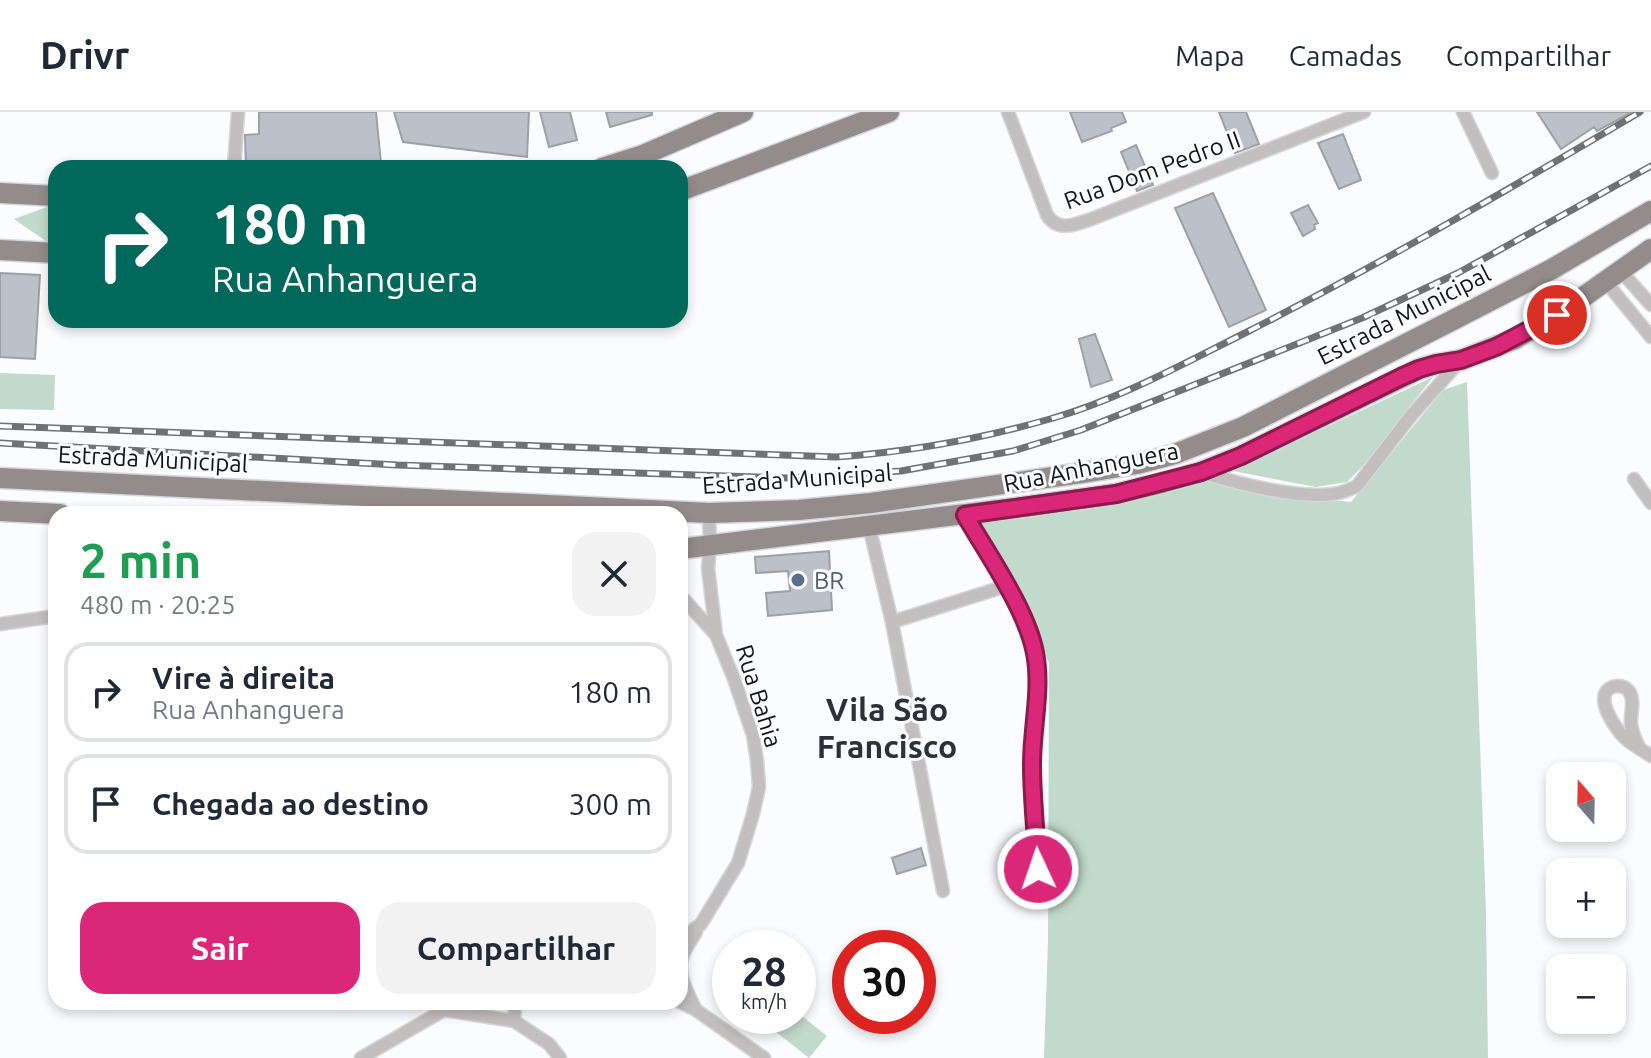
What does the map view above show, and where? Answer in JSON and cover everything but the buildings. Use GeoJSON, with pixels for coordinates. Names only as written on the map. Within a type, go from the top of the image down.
{"type":"FeatureCollection","features":[{"type":"Feature","properties":{"kind":"main road"},"geometry":{"type":"LineString","coordinates":[[627,160],[743,112]]}},
{"type":"Feature","properties":{"kind":"main road"},"geometry":{"type":"LineString","coordinates":[[688,188],[889,112]]}},
{"type":"Feature","properties":{"kind":"main road"},"geometry":{"type":"LineString","coordinates":[[0,193],[48,196]]}},
{"type":"Feature","properties":{"kind":"main road","name":"Estrada Municipal"},"geometry":{"type":"LineString","coordinates":[[688,513],[799,510],[871,503],[1088,472],[1175,454],[1281,408],[1552,269],[1651,211]]}},
{"type":"Feature","properties":{"kind":"main road","name":"Rua Anhanguera"},"geometry":{"type":"LineString","coordinates":[[688,547],[1116,494],[1201,472],[1241,456],[1401,377],[1436,364],[1461,360],[1515,339],[1557,315],[1651,249]]}},
{"type":"Feature","properties":{"kind":"main road"},"geometry":{"type":"LineString","coordinates":[[0,250],[48,253]]}},
{"type":"Feature","properties":{"kind":"main road","name":"Estrada Municipal"},"geometry":{"type":"LineString","coordinates":[[0,478],[513,506]]}},
{"type":"Feature","properties":{"kind":"main road"},"geometry":{"type":"LineString","coordinates":[[350,496],[385,506]]}},
{"type":"Feature","properties":{"kind":"main road"},"geometry":{"type":"LineString","coordinates":[[0,511],[48,513]]}},
{"type":"Feature","properties":{"kind":"main road"},"geometry":{"type":"LineString","coordinates":[[688,540],[702,513]]}},
{"type":"Feature","properties":{"kind":"street"},"geometry":{"type":"LineString","coordinates":[[235,160],[238,112]]}},
{"type":"Feature","properties":{"kind":"street","name":"Rua Dom Pedro II"},"geometry":{"type":"LineString","coordinates":[[1008,112],[1047,215],[1051,222],[1060,226],[1072,225],[1214,172],[1364,112]]}},
{"type":"Feature","properties":{"kind":"street"},"geometry":{"type":"LineString","coordinates":[[1463,112],[1492,173]]}},
{"type":"Feature","properties":{"kind":"street"},"geometry":{"type":"LineString","coordinates":[[1613,276],[1651,305]]}},
{"type":"Feature","properties":{"kind":"street"},"geometry":{"type":"LineString","coordinates":[[1613,276],[1651,337]]}},
{"type":"Feature","properties":{"kind":"street"},"geometry":{"type":"LineString","coordinates":[[1201,472],[1232,482],[1300,494],[1331,495],[1344,492],[1357,486],[1410,417],[1461,360]]}},
{"type":"Feature","properties":{"kind":"street"},"geometry":{"type":"LineString","coordinates":[[1634,479],[1651,503]]}},
{"type":"Feature","properties":{"kind":"street"},"geometry":{"type":"LineString","coordinates":[[702,513],[710,545],[708,568],[716,635]]}},
{"type":"Feature","properties":{"kind":"street"},"geometry":{"type":"LineString","coordinates":[[965,515],[1026,623],[1034,651],[1037,676],[1032,763],[1038,869]]}},
{"type":"Feature","properties":{"kind":"street"},"geometry":{"type":"LineString","coordinates":[[869,526],[892,622],[943,891]]}},
{"type":"Feature","properties":{"kind":"street"},"geometry":{"type":"LineString","coordinates":[[892,622],[1006,586]]}},
{"type":"Feature","properties":{"kind":"street"},"geometry":{"type":"LineString","coordinates":[[688,604],[716,635]]}},
{"type":"Feature","properties":{"kind":"street"},"geometry":{"type":"LineString","coordinates":[[0,624],[48,617]]}},
{"type":"Feature","properties":{"kind":"street","name":"Rua Bahia"},"geometry":{"type":"LineString","coordinates":[[688,934],[701,924],[738,863],[759,787],[753,735],[716,635]]}},
{"type":"Feature","properties":{"kind":"street"},"geometry":{"type":"LineString","coordinates":[[1639,747],[1631,726],[1631,695],[1622,686],[1614,687],[1608,690],[1605,704],[1615,726],[1623,737],[1651,756]]}},
{"type":"Feature","properties":{"kind":"street"},"geometry":{"type":"LineString","coordinates":[[688,945],[701,924]]}},
{"type":"Feature","properties":{"kind":"street"},"geometry":{"type":"LineString","coordinates":[[688,993],[696,1010]]}},
{"type":"Feature","properties":{"kind":"street"},"geometry":{"type":"LineString","coordinates":[[688,1006],[764,1058]]}},
{"type":"Feature","properties":{"kind":"street"},"geometry":{"type":"LineString","coordinates":[[361,1058],[442,1010]]}},
{"type":"Feature","properties":{"kind":"street"},"geometry":{"type":"LineString","coordinates":[[466,1010],[514,1021],[549,1044],[560,1058]]}},
{"type":"Feature","properties":{"kind":"street"},"geometry":{"type":"LineString","coordinates":[[514,1021],[515,1010]]}},
{"type":"Feature","properties":{"kind":"green space"},"geometry":{"type":"Polygon","coordinates":[[[48,207],[48,243],[14,219],[48,207]]]}},
{"type":"Feature","properties":{"kind":"green space"},"geometry":{"type":"Polygon","coordinates":[[[0,373],[55,375],[54,410],[0,409],[0,373]]]}},
{"type":"Feature","properties":{"kind":"green space"},"geometry":{"type":"Polygon","coordinates":[[[1433,377],[1347,482],[1316,487],[1233,471],[1433,377]]]}},
{"type":"Feature","properties":{"kind":"green space"},"geometry":{"type":"Polygon","coordinates":[[[1467,382],[1486,913],[1488,1058],[1044,1058],[1048,941],[1049,663],[1009,577],[973,520],[1201,480],[1239,490],[1351,502],[1443,390],[1467,382]]]}},
{"type":"Feature","properties":{"kind":"green space"},"geometry":{"type":"Polygon","coordinates":[[[816,1027],[827,1036],[809,1058],[779,1034],[816,1034],[816,1027]]]}},
{"type":"Feature","properties":{"kind":"railway"},"geometry":{"type":"LineString","coordinates":[[0,426],[836,457],[944,444],[1050,419],[1152,380],[1348,279],[1640,112]]}},
{"type":"Feature","properties":{"kind":"railway"},"geometry":{"type":"LineString","coordinates":[[0,443],[397,465],[788,478],[901,471],[1013,451],[1081,430],[1362,318],[1458,273],[1651,166]]}},
{"type":"Feature","properties":{"kind":"place","name":"BR"},"geometry":{"type":"Point","coordinates":[798,580]}},
{"type":"Feature","properties":{"kind":"district","name":"Vila São Francisco"},"geometry":{"type":"Point","coordinates":[887,728]}},
{"type":"Feature","properties":{"kind":"route"},"geometry":{"type":"LineString","coordinates":[[1038,869],[1032,763],[1037,676],[1034,651],[1026,623],[965,515],[1116,494],[1201,472],[1241,456],[1419,369],[1461,360],[1496,347],[1557,315]]}}]}
